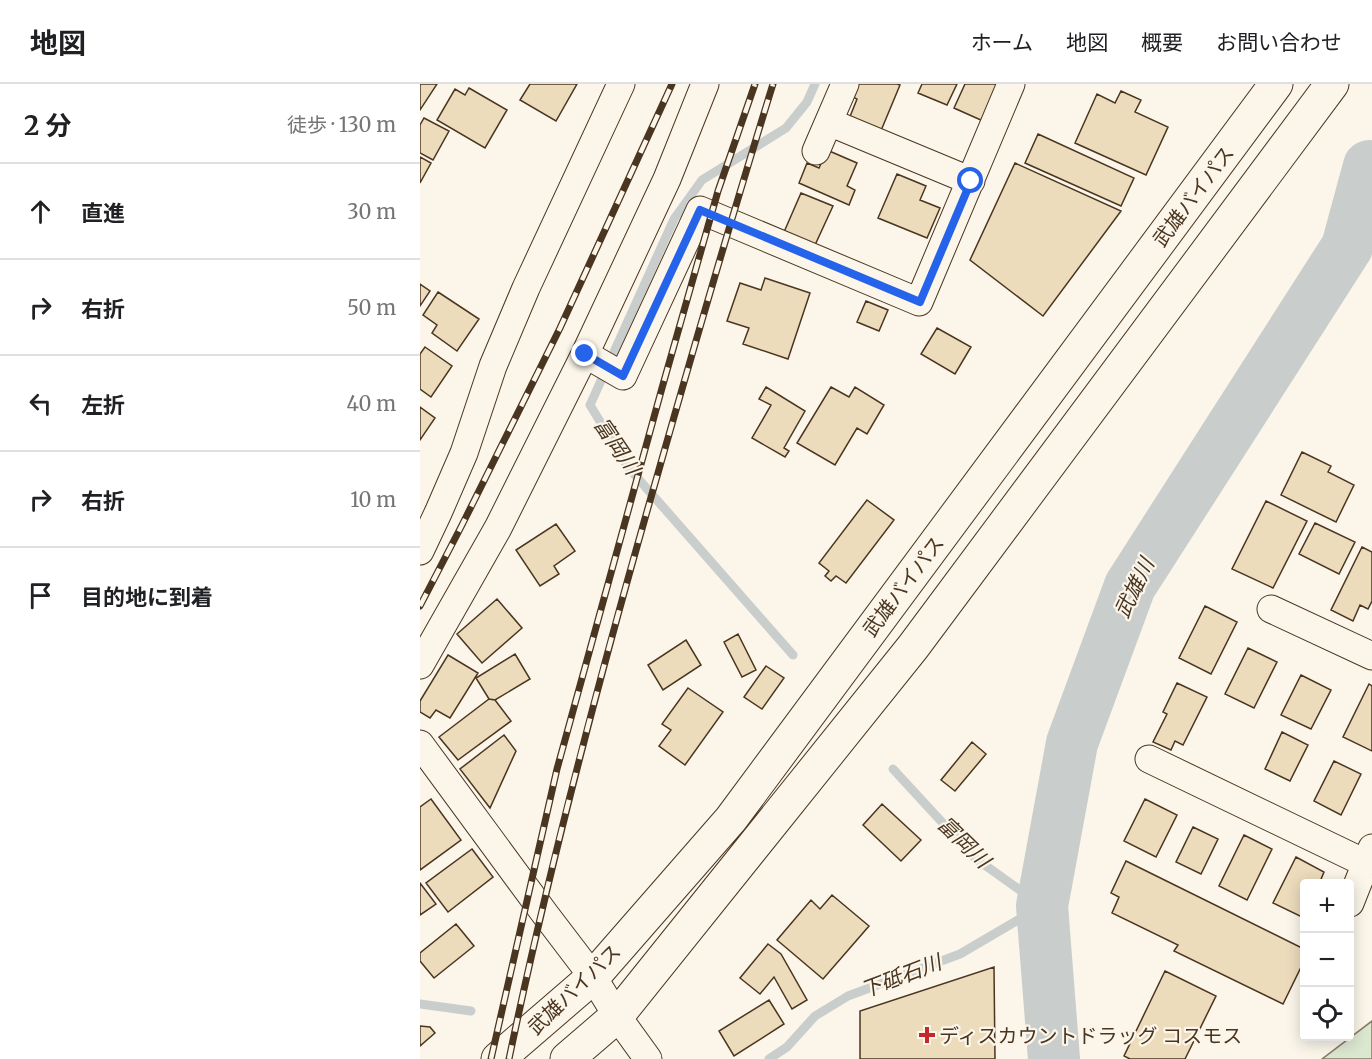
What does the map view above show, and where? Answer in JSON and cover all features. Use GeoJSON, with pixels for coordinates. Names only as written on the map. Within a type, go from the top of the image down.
{"type":"FeatureCollection","features":[{"type":"Feature","properties":{"kind":"highway","name":"武雄バイパス"},"geometry":{"type":"LineString","coordinates":[[498,1059],[593,977],[730,819],[1276,84]]}},
{"type":"Feature","properties":{"kind":"highway"},"geometry":{"type":"LineString","coordinates":[[567,1059],[617,1016],[913,647],[1332,84]]}},
{"type":"Feature","properties":{"kind":"street"},"geometry":{"type":"LineString","coordinates":[[420,550],[464,453],[493,366],[526,288],[621,84]]}},
{"type":"Feature","properties":{"kind":"street"},"geometry":{"type":"LineString","coordinates":[[420,665],[498,528],[585,354],[667,179],[705,84]]}},
{"type":"Feature","properties":{"kind":"street"},"geometry":{"type":"LineString","coordinates":[[816,151],[845,84]]}},
{"type":"Feature","properties":{"kind":"street"},"geometry":{"type":"LineString","coordinates":[[585,354],[623,376],[700,210],[920,302],[1011,84]]}},
{"type":"Feature","properties":{"kind":"street"},"geometry":{"type":"LineString","coordinates":[[829,122],[971,181]]}},
{"type":"Feature","properties":{"kind":"street"},"geometry":{"type":"LineString","coordinates":[[1271,609],[1372,656]]}},
{"type":"Feature","properties":{"kind":"street"},"geometry":{"type":"LineString","coordinates":[[420,744],[593,977],[648,1059]]}},
{"type":"Feature","properties":{"kind":"street"},"geometry":{"type":"LineString","coordinates":[[1149,759],[1369,855],[1354,893]]}},
{"type":"Feature","properties":{"kind":"green space"},"geometry":{"type":"Polygon","coordinates":[[[1372,1021],[1372,1059],[1322,1059],[1346,1041],[1354,1041],[1354,1035],[1372,1021]]]}},
{"type":"Feature","properties":{"kind":"building"},"geometry":{"type":"Polygon","coordinates":[[[420,84],[437,84],[420,110],[420,84]]]}},
{"type":"Feature","properties":{"kind":"building"},"geometry":{"type":"Polygon","coordinates":[[[530,84],[577,84],[556,121],[520,100],[530,84]]]}},
{"type":"Feature","properties":{"kind":"building"},"geometry":{"type":"Polygon","coordinates":[[[856,84],[900,85],[880,133],[849,119],[857,99],[851,96],[856,84]]]}},
{"type":"Feature","properties":{"kind":"building"},"geometry":{"type":"Polygon","coordinates":[[[922,84],[957,84],[947,105],[918,93],[922,84]]]}},
{"type":"Feature","properties":{"kind":"building"},"geometry":{"type":"Polygon","coordinates":[[[965,84],[999,84],[983,121],[954,108],[965,84]]]}},
{"type":"Feature","properties":{"kind":"building"},"geometry":{"type":"Polygon","coordinates":[[[469,88],[507,110],[485,148],[437,120],[455,89],[465,95],[469,88]]]}},
{"type":"Feature","properties":{"kind":"building"},"geometry":{"type":"Polygon","coordinates":[[[1121,91],[1141,100],[1135,112],[1168,127],[1146,175],[1075,143],[1097,94],[1115,103],[1121,91]]]}},
{"type":"Feature","properties":{"kind":"building"},"geometry":{"type":"Polygon","coordinates":[[[424,118],[449,131],[433,160],[420,153],[420,125],[424,118]]]}},
{"type":"Feature","properties":{"kind":"building"},"geometry":{"type":"Polygon","coordinates":[[[1038,134],[1134,178],[1121,206],[1025,163],[1038,134]]]}},
{"type":"Feature","properties":{"kind":"building"},"geometry":{"type":"Polygon","coordinates":[[[827,150],[857,163],[847,186],[855,190],[849,205],[799,183],[807,163],[819,168],[827,150]]]}},
{"type":"Feature","properties":{"kind":"building"},"geometry":{"type":"Polygon","coordinates":[[[420,157],[431,163],[420,183],[420,157]]]}},
{"type":"Feature","properties":{"kind":"building"},"geometry":{"type":"Polygon","coordinates":[[[1015,163],[1121,211],[1043,316],[970,260],[1015,163]]]}},
{"type":"Feature","properties":{"kind":"building"},"geometry":{"type":"Polygon","coordinates":[[[897,174],[926,186],[920,200],[940,208],[927,238],[878,218],[897,174]]]}},
{"type":"Feature","properties":{"kind":"building"},"geometry":{"type":"Polygon","coordinates":[[[801,193],[833,206],[815,245],[784,232],[801,193]]]}},
{"type":"Feature","properties":{"kind":"building"},"geometry":{"type":"Polygon","coordinates":[[[765,278],[810,293],[788,359],[743,344],[749,328],[727,321],[740,283],[761,290],[765,278]]]}},
{"type":"Feature","properties":{"kind":"building"},"geometry":{"type":"Polygon","coordinates":[[[420,284],[430,291],[420,306],[420,284]]]}},
{"type":"Feature","properties":{"kind":"building"},"geometry":{"type":"Polygon","coordinates":[[[438,292],[479,319],[457,351],[432,333],[437,325],[423,315],[438,292]]]}},
{"type":"Feature","properties":{"kind":"building"},"geometry":{"type":"Polygon","coordinates":[[[866,301],[888,310],[879,331],[857,322],[866,301]]]}},
{"type":"Feature","properties":{"kind":"building"},"geometry":{"type":"Polygon","coordinates":[[[937,328],[971,347],[955,374],[921,354],[937,328]]]}},
{"type":"Feature","properties":{"kind":"building"},"geometry":{"type":"Polygon","coordinates":[[[425,347],[452,366],[431,397],[420,389],[420,354],[425,347]]]}},
{"type":"Feature","properties":{"kind":"building"},"geometry":{"type":"Polygon","coordinates":[[[766,387],[805,411],[784,448],[789,451],[785,457],[752,438],[771,405],[759,399],[766,387]]]}},
{"type":"Feature","properties":{"kind":"building"},"geometry":{"type":"Polygon","coordinates":[[[831,387],[849,397],[855,387],[884,405],[867,434],[857,428],[835,465],[797,443],[831,387]]]}},
{"type":"Feature","properties":{"kind":"building"},"geometry":{"type":"Polygon","coordinates":[[[420,407],[435,418],[420,440],[420,407]]]}},
{"type":"Feature","properties":{"kind":"building"},"geometry":{"type":"Polygon","coordinates":[[[1302,452],[1331,466],[1328,472],[1354,485],[1336,522],[1281,495],[1302,452]]]}},
{"type":"Feature","properties":{"kind":"building"},"geometry":{"type":"Polygon","coordinates":[[[867,500],[894,520],[846,583],[836,576],[831,581],[825,576],[829,571],[819,563],[867,500]]]}},
{"type":"Feature","properties":{"kind":"building"},"geometry":{"type":"Polygon","coordinates":[[[1266,501],[1307,521],[1273,588],[1232,569],[1266,501]]]}},
{"type":"Feature","properties":{"kind":"building"},"geometry":{"type":"Polygon","coordinates":[[[1315,523],[1355,542],[1339,574],[1299,554],[1315,523]]]}},
{"type":"Feature","properties":{"kind":"building"},"geometry":{"type":"Polygon","coordinates":[[[556,524],[575,551],[554,566],[559,574],[540,586],[516,550],[556,524]]]}},
{"type":"Feature","properties":{"kind":"building"},"geometry":{"type":"Polygon","coordinates":[[[1362,547],[1372,552],[1372,601],[1368,609],[1360,605],[1353,621],[1331,610],[1362,547]]]}},
{"type":"Feature","properties":{"kind":"building"},"geometry":{"type":"Polygon","coordinates":[[[497,599],[522,628],[482,663],[457,634],[497,599]]]}},
{"type":"Feature","properties":{"kind":"building"},"geometry":{"type":"Polygon","coordinates":[[[1205,606],[1237,622],[1211,674],[1179,658],[1205,606]]]}},
{"type":"Feature","properties":{"kind":"building"},"geometry":{"type":"Polygon","coordinates":[[[738,634],[756,670],[742,677],[724,642],[738,634]]]}},
{"type":"Feature","properties":{"kind":"building"},"geometry":{"type":"Polygon","coordinates":[[[686,640],[701,665],[663,690],[648,665],[686,640]]]}},
{"type":"Feature","properties":{"kind":"building"},"geometry":{"type":"Polygon","coordinates":[[[1248,648],[1277,662],[1254,708],[1225,694],[1248,648]]]}},
{"type":"Feature","properties":{"kind":"building"},"geometry":{"type":"Polygon","coordinates":[[[515,654],[530,679],[495,700],[489,699],[476,678],[515,654]]]}},
{"type":"Feature","properties":{"kind":"building"},"geometry":{"type":"Polygon","coordinates":[[[448,655],[478,673],[450,718],[436,710],[430,718],[420,712],[420,701],[448,655]]]}},
{"type":"Feature","properties":{"kind":"building"},"geometry":{"type":"Polygon","coordinates":[[[766,666],[784,678],[762,709],[744,697],[766,666]]]}},
{"type":"Feature","properties":{"kind":"building"},"geometry":{"type":"Polygon","coordinates":[[[1301,675],[1331,690],[1311,729],[1281,715],[1301,675]]]}},
{"type":"Feature","properties":{"kind":"building"},"geometry":{"type":"Polygon","coordinates":[[[1177,683],[1207,697],[1183,745],[1175,741],[1171,750],[1153,742],[1167,714],[1163,712],[1177,683]]]}},
{"type":"Feature","properties":{"kind":"building"},"geometry":{"type":"Polygon","coordinates":[[[1369,684],[1372,686],[1372,751],[1343,737],[1369,684]]]}},
{"type":"Feature","properties":{"kind":"building"},"geometry":{"type":"Polygon","coordinates":[[[688,688],[723,712],[685,765],[659,746],[671,730],[662,724],[688,688]]]}},
{"type":"Feature","properties":{"kind":"building"},"geometry":{"type":"Polygon","coordinates":[[[489,699],[495,700],[511,721],[458,760],[439,737],[489,699]]]}},
{"type":"Feature","properties":{"kind":"building"},"geometry":{"type":"Polygon","coordinates":[[[1282,732],[1308,745],[1290,781],[1265,769],[1282,732]]]}},
{"type":"Feature","properties":{"kind":"building"},"geometry":{"type":"Polygon","coordinates":[[[504,735],[516,751],[490,808],[460,769],[504,735]]]}},
{"type":"Feature","properties":{"kind":"building"},"geometry":{"type":"Polygon","coordinates":[[[972,742],[986,754],[955,791],[941,780],[972,742]]]}},
{"type":"Feature","properties":{"kind":"building"},"geometry":{"type":"Polygon","coordinates":[[[1334,761],[1361,774],[1341,815],[1314,801],[1334,761]]]}},
{"type":"Feature","properties":{"kind":"building"},"geometry":{"type":"Polygon","coordinates":[[[431,799],[461,840],[420,870],[420,807],[431,799]]]}},
{"type":"Feature","properties":{"kind":"building"},"geometry":{"type":"Polygon","coordinates":[[[1145,799],[1177,815],[1156,857],[1124,841],[1145,799]]]}},
{"type":"Feature","properties":{"kind":"building"},"geometry":{"type":"Polygon","coordinates":[[[882,804],[921,840],[901,861],[863,825],[882,804]]]}},
{"type":"Feature","properties":{"kind":"building"},"geometry":{"type":"Polygon","coordinates":[[[1193,827],[1218,839],[1201,874],[1176,862],[1193,827]]]}},
{"type":"Feature","properties":{"kind":"building"},"geometry":{"type":"Polygon","coordinates":[[[1244,835],[1272,849],[1247,900],[1219,886],[1244,835]]]}},
{"type":"Feature","properties":{"kind":"building"},"geometry":{"type":"Polygon","coordinates":[[[472,849],[493,877],[448,912],[426,883],[472,849]]]}},
{"type":"Feature","properties":{"kind":"building"},"geometry":{"type":"Polygon","coordinates":[[[1296,857],[1324,872],[1321,879],[1300,879],[1300,916],[1273,903],[1296,857]]]}},
{"type":"Feature","properties":{"kind":"building"},"geometry":{"type":"Polygon","coordinates":[[[1126,861],[1300,947],[1300,969],[1283,1004],[1174,951],[1178,945],[1112,913],[1119,897],[1111,893],[1126,861]]]}},
{"type":"Feature","properties":{"kind":"building"},"geometry":{"type":"Polygon","coordinates":[[[420,883],[436,904],[420,915],[420,883]]]}},
{"type":"Feature","properties":{"kind":"building"},"geometry":{"type":"Polygon","coordinates":[[[832,895],[869,926],[823,979],[777,940],[811,900],[820,909],[832,895]]]}},
{"type":"Feature","properties":{"kind":"building"},"geometry":{"type":"Polygon","coordinates":[[[456,924],[474,946],[434,978],[420,961],[420,953],[456,924]]]}},
{"type":"Feature","properties":{"kind":"building"},"geometry":{"type":"Polygon","coordinates":[[[768,944],[781,954],[807,1000],[792,1009],[774,977],[760,994],[740,978],[768,944]]]}},
{"type":"Feature","properties":{"kind":"building","name":"ディスカウントドラッグ コスモス"},"geometry":{"type":"Polygon","coordinates":[[[994,967],[995,1059],[860,1059],[860,1011],[994,967]]]}},
{"type":"Feature","properties":{"kind":"building"},"geometry":{"type":"Polygon","coordinates":[[[1165,971],[1216,996],[1185,1059],[1130,1059],[1124,1056],[1165,971]]]}},
{"type":"Feature","properties":{"kind":"building"},"geometry":{"type":"Polygon","coordinates":[[[769,1000],[784,1024],[734,1056],[719,1031],[769,1000]]]}},
{"type":"Feature","properties":{"kind":"building"},"geometry":{"type":"Polygon","coordinates":[[[420,1026],[430,1027],[435,1033],[420,1046],[420,1026]]]}},
{"type":"Feature","properties":{"kind":"waterway","name":"富岡川"},"geometry":{"type":"LineString","coordinates":[[793,655],[627,466],[590,405],[674,219],[702,180],[786,128],[807,102],[815,84]]}},
{"type":"Feature","properties":{"kind":"waterway","name":"武雄川"},"geometry":{"type":"LineString","coordinates":[[1054,1059],[1042,906],[1072,743],[1130,586],[1347,247],[1369,166]]}},
{"type":"Feature","properties":{"kind":"waterway","name":"下砥石川"},"geometry":{"type":"LineString","coordinates":[[769,1059],[787,1047],[815,1016],[848,996],[960,954],[1042,906],[975,858],[893,769]]}},
{"type":"Feature","properties":{"kind":"waterway","name":"下砥石川"},"geometry":{"type":"LineString","coordinates":[[420,1004],[471,1011]]}},
{"type":"Feature","properties":{"kind":"railway"},"geometry":{"type":"LineString","coordinates":[[420,606],[560,328],[672,84]]}},
{"type":"Feature","properties":{"kind":"railway"},"geometry":{"type":"LineString","coordinates":[[491,1059],[557,769],[718,191],[755,84]]}},
{"type":"Feature","properties":{"kind":"railway"},"geometry":{"type":"LineString","coordinates":[[509,1059],[559,838],[597,692],[686,376],[773,84]]}},
{"type":"Feature","properties":{"kind":"place","name":"ディスカウントドラッグ コスモス"},"geometry":{"type":"Point","coordinates":[927,1035]}},
{"type":"Feature","properties":{"kind":"route"},"geometry":{"type":"LineString","coordinates":[[585,354],[623,376],[700,210],[920,302],[971,181]]}}]}
